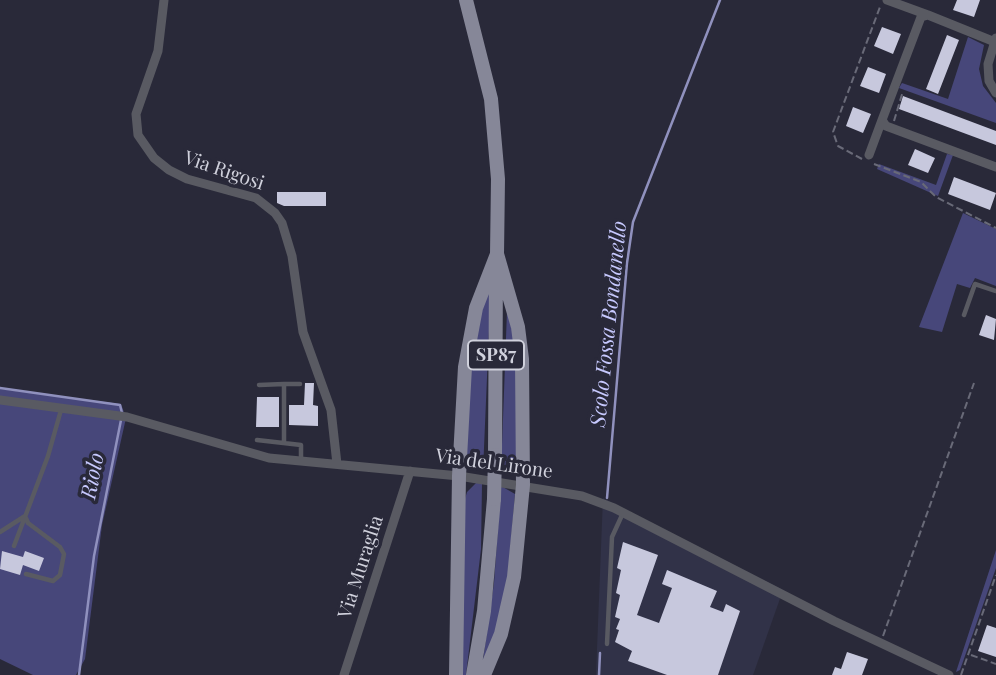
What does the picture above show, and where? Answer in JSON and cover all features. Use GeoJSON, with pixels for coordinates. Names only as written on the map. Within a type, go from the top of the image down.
{"type":"FeatureCollection","features":[{"type":"Feature","properties":{"kind":"main road"},"geometry":{"type":"LineString","coordinates":[[456,675],[459,476],[468,344],[477,307],[496,254],[498,179],[491,99],[466,0]]}},
{"type":"Feature","properties":{"kind":"main road"},"geometry":{"type":"LineString","coordinates":[[484,675],[509,604],[523,485],[522,359],[518,327],[496,254]]}},
{"type":"Feature","properties":{"kind":"main road","name":"SP87"},"geometry":{"type":"LineString","coordinates":[[473,675],[484,611],[494,499],[496,254]]}},
{"type":"Feature","properties":{"kind":"street","name":"Via Rigosi"},"geometry":{"type":"LineString","coordinates":[[163,0],[158,51],[136,114],[138,135],[154,158],[169,170],[194,181],[245,192],[265,203],[282,223],[292,256],[303,332],[331,410],[337,464]]}},
{"type":"Feature","properties":{"kind":"street"},"geometry":{"type":"LineString","coordinates":[[887,0],[995,40],[988,64],[989,81],[996,93]]}},
{"type":"Feature","properties":{"kind":"street"},"geometry":{"type":"LineString","coordinates":[[869,155],[919,19],[928,15]]}},
{"type":"Feature","properties":{"kind":"street"},"geometry":{"type":"LineString","coordinates":[[882,120],[886,126],[996,167]]}},
{"type":"Feature","properties":{"kind":"street","name":"Via del Lirone"},"geometry":{"type":"LineString","coordinates":[[0,400],[121,417],[250,454],[301,462],[459,476],[582,496],[623,512],[880,643],[949,675]]}},
{"type":"Feature","properties":{"kind":"street","name":"Via Muraglia"},"geometry":{"type":"LineString","coordinates":[[344,675],[410,471]]}},
{"type":"Feature","properties":{"kind":"lane"},"geometry":{"type":"LineString","coordinates":[[964,315],[975,284],[996,290]]}},
{"type":"Feature","properties":{"kind":"lane"},"geometry":{"type":"LineString","coordinates":[[284,384],[284,443]]}},
{"type":"Feature","properties":{"kind":"lane"},"geometry":{"type":"LineString","coordinates":[[259,385],[300,384]]}},
{"type":"Feature","properties":{"kind":"lane"},"geometry":{"type":"LineString","coordinates":[[14,546],[48,456],[61,409]]}},
{"type":"Feature","properties":{"kind":"lane"},"geometry":{"type":"LineString","coordinates":[[257,440],[301,445],[301,462]]}},
{"type":"Feature","properties":{"kind":"lane"},"geometry":{"type":"LineString","coordinates":[[607,644],[612,537],[623,512]]}},
{"type":"Feature","properties":{"kind":"lane"},"geometry":{"type":"LineString","coordinates":[[0,532],[25,516]]}},
{"type":"Feature","properties":{"kind":"lane"},"geometry":{"type":"LineString","coordinates":[[25,516],[28,523],[60,547],[64,554],[60,575],[53,581],[26,574]]}},
{"type":"Feature","properties":{"kind":"path"},"geometry":{"type":"LineString","coordinates":[[893,88],[905,92],[893,124]]}},
{"type":"Feature","properties":{"kind":"path"},"geometry":{"type":"LineString","coordinates":[[880,643],[974,383]]}},
{"type":"Feature","properties":{"kind":"path"},"geometry":{"type":"LineString","coordinates":[[961,675],[996,575]]}},
{"type":"Feature","properties":{"kind":"path"},"geometry":{"type":"LineString","coordinates":[[968,654],[996,664]]}},
{"type":"Feature","properties":{"kind":"shaded area"},"geometry":{"type":"Polygon","coordinates":[[[968,37],[984,45],[979,69],[983,86],[996,103],[996,123],[899,88],[902,83],[948,99],[968,37]]]}},
{"type":"Feature","properties":{"kind":"shaded area"},"geometry":{"type":"Polygon","coordinates":[[[947,154],[953,155],[938,196],[877,169],[879,164],[936,185],[947,154]]]}},
{"type":"Feature","properties":{"kind":"shaded area"},"geometry":{"type":"Polygon","coordinates":[[[963,213],[996,229],[996,286],[975,278],[970,288],[957,284],[942,332],[919,327],[963,213]]]}},
{"type":"Feature","properties":{"kind":"shaded area"},"geometry":{"type":"Polygon","coordinates":[[[491,283],[483,471],[466,461],[472,341],[491,283]]]}},
{"type":"Feature","properties":{"kind":"shaded area"},"geometry":{"type":"Polygon","coordinates":[[[507,311],[518,352],[517,461],[512,472],[501,473],[507,311]]]}},
{"type":"Feature","properties":{"kind":"shaded area"},"geometry":{"type":"Polygon","coordinates":[[[0,389],[121,404],[126,418],[102,525],[85,659],[76,675],[33,675],[0,659],[0,389]]]}},
{"type":"Feature","properties":{"kind":"shaded area"},"geometry":{"type":"Polygon","coordinates":[[[476,483],[482,483],[481,549],[466,675],[461,675],[465,499],[467,492],[476,483]]]}},
{"type":"Feature","properties":{"kind":"shaded area"},"geometry":{"type":"Polygon","coordinates":[[[501,486],[515,494],[505,611],[482,667],[494,583],[501,486]]]}},
{"type":"Feature","properties":{"kind":"shaded area"},"geometry":{"type":"Polygon","coordinates":[[[603,498],[783,590],[753,675],[596,675],[603,498]]]}},
{"type":"Feature","properties":{"kind":"shaded area"},"geometry":{"type":"Polygon","coordinates":[[[996,550],[996,568],[960,670],[956,672],[996,550]]]}},
{"type":"Feature","properties":{"kind":"building"},"geometry":{"type":"Polygon","coordinates":[[[957,0],[980,0],[974,17],[953,10],[957,0]]]}},
{"type":"Feature","properties":{"kind":"building"},"geometry":{"type":"Polygon","coordinates":[[[882,27],[901,34],[893,54],[874,46],[882,27]]]}},
{"type":"Feature","properties":{"kind":"building"},"geometry":{"type":"Polygon","coordinates":[[[947,35],[959,40],[938,94],[926,89],[947,35]]]}},
{"type":"Feature","properties":{"kind":"building"},"geometry":{"type":"Polygon","coordinates":[[[868,67],[886,74],[879,93],[860,86],[868,67]]]}},
{"type":"Feature","properties":{"kind":"building"},"geometry":{"type":"Polygon","coordinates":[[[903,96],[996,131],[996,145],[899,109],[903,96]]]}},
{"type":"Feature","properties":{"kind":"building"},"geometry":{"type":"Polygon","coordinates":[[[853,107],[871,114],[863,133],[846,126],[853,107]]]}},
{"type":"Feature","properties":{"kind":"building"},"geometry":{"type":"Polygon","coordinates":[[[915,149],[935,158],[928,173],[908,165],[915,149]]]}},
{"type":"Feature","properties":{"kind":"building"},"geometry":{"type":"Polygon","coordinates":[[[954,177],[996,193],[990,210],[948,194],[954,177]]]}},
{"type":"Feature","properties":{"kind":"building"},"geometry":{"type":"Polygon","coordinates":[[[277,192],[326,192],[326,206],[284,206],[277,203],[277,192]]]}},
{"type":"Feature","properties":{"kind":"building"},"geometry":{"type":"Polygon","coordinates":[[[986,315],[996,319],[994,340],[979,335],[986,315]]]}},
{"type":"Feature","properties":{"kind":"building"},"geometry":{"type":"Polygon","coordinates":[[[305,383],[314,383],[313,405],[318,406],[318,426],[289,425],[289,405],[304,405],[305,383]]]}},
{"type":"Feature","properties":{"kind":"building"},"geometry":{"type":"Polygon","coordinates":[[[257,397],[279,397],[279,427],[256,427],[257,397]]]}},
{"type":"Feature","properties":{"kind":"building"},"geometry":{"type":"Polygon","coordinates":[[[623,542],[658,555],[637,615],[659,623],[672,588],[662,584],[667,570],[717,591],[710,607],[723,612],[726,604],[740,611],[718,675],[667,675],[628,661],[632,651],[615,642],[620,619],[615,617],[620,595],[616,593],[621,570],[617,568],[623,542]]]}},
{"type":"Feature","properties":{"kind":"building"},"geometry":{"type":"Polygon","coordinates":[[[2,551],[23,557],[25,551],[44,558],[39,571],[23,565],[20,575],[0,569],[2,551]]]}},
{"type":"Feature","properties":{"kind":"building"},"geometry":{"type":"Polygon","coordinates":[[[987,625],[996,628],[996,657],[978,651],[987,625]]]}},
{"type":"Feature","properties":{"kind":"building"},"geometry":{"type":"Polygon","coordinates":[[[847,652],[868,659],[862,675],[832,675],[835,667],[841,669],[847,652]]]}},
{"type":"Feature","properties":{"kind":"waterway","name":"Scolo Fossa Bondanello"},"geometry":{"type":"LineString","coordinates":[[607,498],[627,263],[633,222],[720,0]]}},
{"type":"Feature","properties":{"kind":"waterway","name":"Riolo"},"geometry":{"type":"LineString","coordinates":[[0,388],[120,405],[122,413]]}},
{"type":"Feature","properties":{"kind":"waterway","name":"Riolo"},"geometry":{"type":"LineString","coordinates":[[79,675],[94,556],[121,420]]}},
{"type":"Feature","properties":{"kind":"waterway","name":"Scolo Fossa Bondanello"},"geometry":{"type":"LineString","coordinates":[[599,675],[600,653]]}}]}
